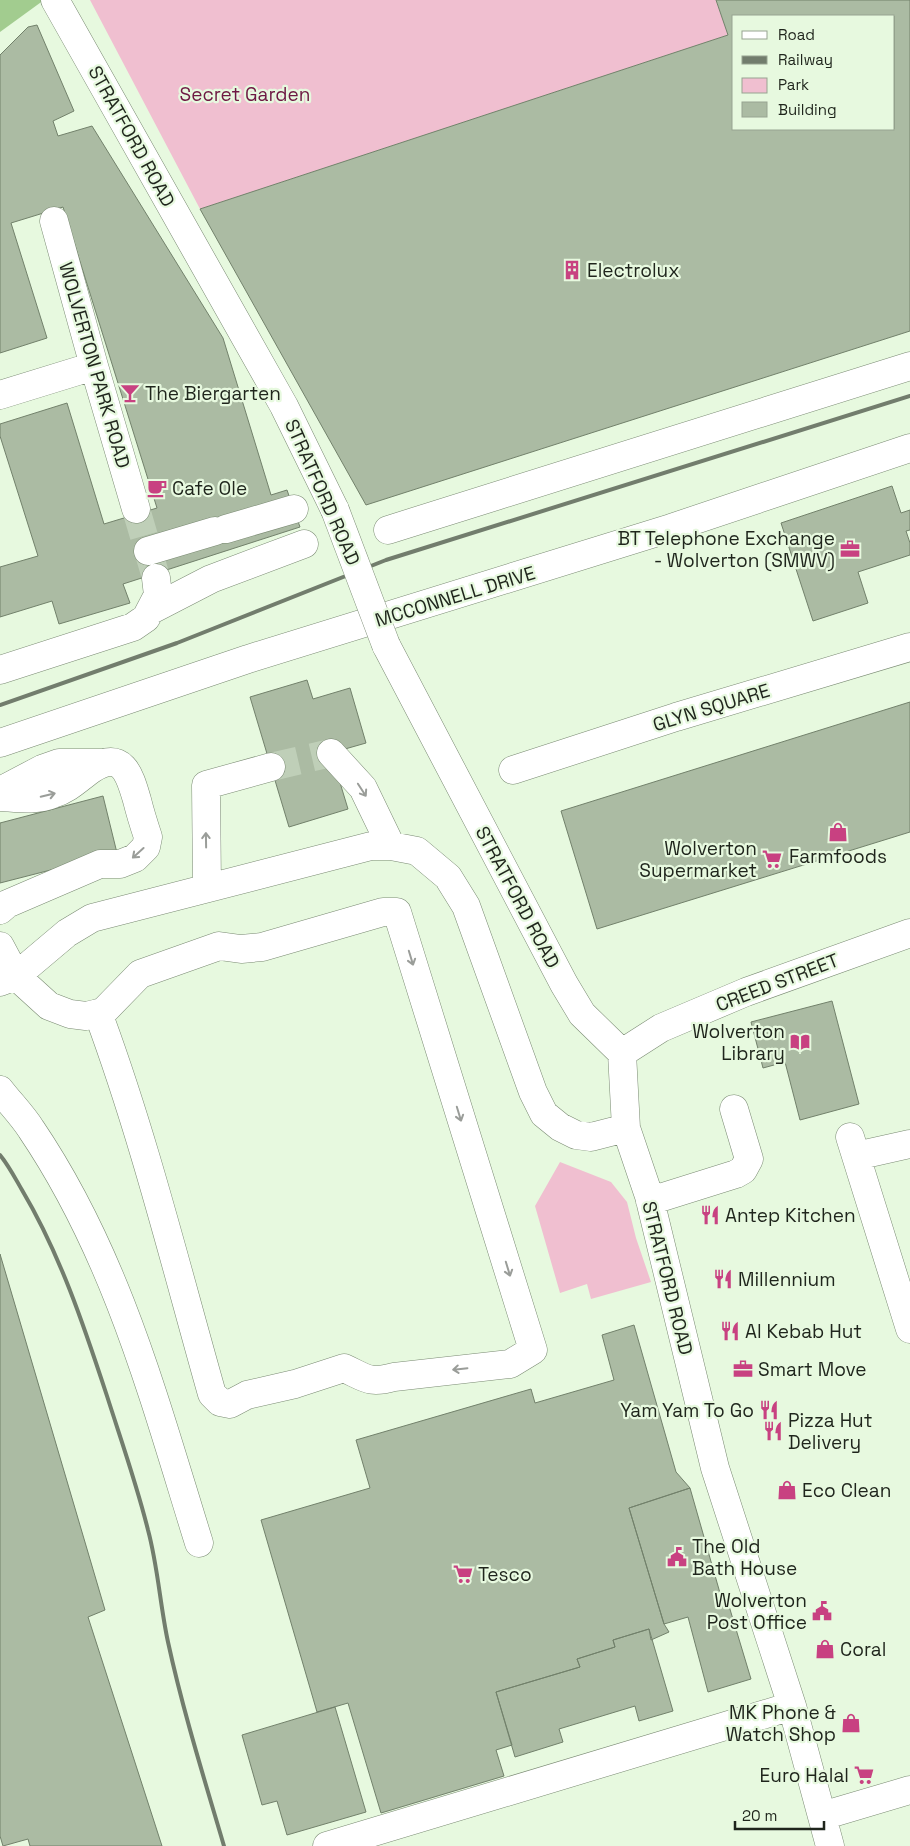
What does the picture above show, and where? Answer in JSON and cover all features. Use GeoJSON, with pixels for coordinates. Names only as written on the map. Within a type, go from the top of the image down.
{"type":"FeatureCollection","features":[{"type":"Feature","properties":{"kind":"street","name":"STRATFORD ROAD"},"geometry":{"type":"LineString","coordinates":[[55,0],[284,406],[340,522],[383,638],[548,955],[582,1014],[622,1053],[626,1128],[650,1201],[715,1468],[792,1706],[830,1846]]}},
{"type":"Feature","properties":{"kind":"street","name":"WOLVERTON PARK ROAD"},"geometry":{"type":"LineString","coordinates":[[54,221],[136,509]]}},
{"type":"Feature","properties":{"kind":"street"},"geometry":{"type":"LineString","coordinates":[[0,395],[94,366]]}},
{"type":"Feature","properties":{"kind":"street"},"geometry":{"type":"LineString","coordinates":[[388,530],[910,366]]}},
{"type":"Feature","properties":{"kind":"street","name":"MCCONNELL DRIVE"},"geometry":{"type":"LineString","coordinates":[[0,742],[248,659],[671,528],[910,448]]}},
{"type":"Feature","properties":{"kind":"street"},"geometry":{"type":"LineString","coordinates":[[148,550],[294,509]]}},
{"type":"Feature","properties":{"kind":"street"},"geometry":{"type":"LineString","coordinates":[[151,610],[211,579],[304,544]]}},
{"type":"Feature","properties":{"kind":"street"},"geometry":{"type":"LineString","coordinates":[[0,670],[133,628],[146,618],[158,595],[156,578]]}},
{"type":"Feature","properties":{"kind":"street","name":"GLYN SQUARE"},"geometry":{"type":"LineString","coordinates":[[513,770],[676,717],[910,647]]}},
{"type":"Feature","properties":{"kind":"street"},"geometry":{"type":"LineString","coordinates":[[331,753],[363,788],[391,846]]}},
{"type":"Feature","properties":{"kind":"street"},"geometry":{"type":"LineString","coordinates":[[0,791],[42,769],[59,763],[112,762],[121,766],[129,774],[148,837],[146,847],[135,858],[120,864],[100,864],[8,904],[0,910]]}},
{"type":"Feature","properties":{"kind":"street"},"geometry":{"type":"LineString","coordinates":[[0,798],[20,800],[51,795],[66,789],[102,763]]}},
{"type":"Feature","properties":{"kind":"street"},"geometry":{"type":"LineString","coordinates":[[207,888],[206,785],[271,767]]}},
{"type":"Feature","properties":{"kind":"street"},"geometry":{"type":"LineString","coordinates":[[8,979],[67,933],[92,918],[371,846],[391,846],[417,851],[448,876],[466,906],[533,1092],[544,1114],[560,1127],[576,1134],[591,1137],[626,1128]]}},
{"type":"Feature","properties":{"kind":"street"},"geometry":{"type":"LineString","coordinates":[[0,946],[8,979],[49,1006],[70,1014],[86,1016],[98,1013],[103,1012],[140,974],[219,946],[241,949],[262,947],[383,912],[396,912],[533,1350],[510,1364],[394,1376],[379,1381],[366,1380],[344,1368],[295,1384],[248,1395],[230,1404],[220,1402],[212,1394],[117,1064],[98,1013]]}},
{"type":"Feature","properties":{"kind":"street","name":"CREED STREET"},"geometry":{"type":"LineString","coordinates":[[622,1053],[662,1028],[746,992],[910,933]]}},
{"type":"Feature","properties":{"kind":"street"},"geometry":{"type":"LineString","coordinates":[[0,1090],[31,1127],[66,1186],[116,1288],[139,1350],[199,1543]]}},
{"type":"Feature","properties":{"kind":"street"},"geometry":{"type":"LineString","coordinates":[[650,1201],[744,1170],[749,1159],[734,1110]]}},
{"type":"Feature","properties":{"kind":"street"},"geometry":{"type":"LineString","coordinates":[[910,1144],[853,1147],[910,1329]]}},
{"type":"Feature","properties":{"kind":"street"},"geometry":{"type":"LineString","coordinates":[[327,1846],[792,1706]]}},
{"type":"Feature","properties":{"kind":"street"},"geometry":{"type":"LineString","coordinates":[[822,1816],[910,1790]]}},
{"type":"Feature","properties":{"kind":"green space","name":"Secret Garden"},"geometry":{"type":"Polygon","coordinates":[[[90,0],[716,0],[728,35],[200,209],[90,0]]]}},
{"type":"Feature","properties":{"kind":"green space"},"geometry":{"type":"Polygon","coordinates":[[[560,1162],[611,1182],[627,1202],[636,1238],[651,1282],[591,1299],[587,1284],[560,1293],[535,1206],[560,1162]]]}},
{"type":"Feature","properties":{"kind":"shaded area"},"geometry":{"type":"Polygon","coordinates":[[[0,0],[44,0],[0,32],[0,0]]]}},
{"type":"Feature","properties":{"kind":"building","name":"Electrolux"},"geometry":{"type":"Polygon","coordinates":[[[716,0],[910,0],[910,331],[366,505],[200,209],[728,35],[716,0]]]}},
{"type":"Feature","properties":{"kind":"building"},"geometry":{"type":"Polygon","coordinates":[[[37,25],[74,111],[53,121],[58,136],[92,126],[223,338],[271,495],[287,490],[300,527],[123,584],[130,603],[59,624],[52,601],[0,617],[0,567],[38,556],[0,436],[0,424],[67,403],[104,524],[157,508],[63,207],[11,223],[47,338],[0,353],[0,55],[28,27],[37,25]]]}},
{"type":"Feature","properties":{"kind":"building","name":"BT Telephone Exchange - Wolverton (SMWV)"},"geometry":{"type":"Polygon","coordinates":[[[892,486],[901,513],[910,510],[910,530],[906,531],[910,543],[910,555],[858,572],[868,603],[813,621],[781,523],[892,486]]]}},
{"type":"Feature","properties":{"kind":"building"},"geometry":{"type":"Polygon","coordinates":[[[307,680],[313,699],[350,688],[366,743],[331,753],[348,809],[289,827],[250,697],[307,680]]]}},
{"type":"Feature","properties":{"kind":"building"},"geometry":{"type":"Polygon","coordinates":[[[910,702],[910,832],[597,929],[561,811],[910,702]]]}},
{"type":"Feature","properties":{"kind":"building"},"geometry":{"type":"Polygon","coordinates":[[[103,796],[117,853],[0,883],[0,823],[103,796]]]}},
{"type":"Feature","properties":{"kind":"building","name":"Wolverton Library"},"geometry":{"type":"Polygon","coordinates":[[[832,1001],[859,1104],[800,1120],[785,1062],[763,1068],[751,1022],[832,1001]]]}},
{"type":"Feature","properties":{"kind":"building"},"geometry":{"type":"Polygon","coordinates":[[[0,1254],[105,1610],[88,1617],[162,1846],[30,1846],[28,1839],[3,1846],[0,1836],[0,1254]]]}},
{"type":"Feature","properties":{"kind":"building","name":"Tesco"},"geometry":{"type":"Polygon","coordinates":[[[634,1325],[676,1472],[690,1488],[629,1508],[664,1624],[669,1632],[651,1640],[649,1629],[613,1640],[615,1647],[577,1659],[580,1667],[496,1692],[512,1745],[496,1750],[504,1776],[381,1813],[348,1703],[317,1712],[261,1520],[370,1488],[356,1440],[531,1389],[535,1403],[614,1380],[602,1335],[634,1325]]]}},
{"type":"Feature","properties":{"kind":"building","name":"The Old Bath House"},"geometry":{"type":"Polygon","coordinates":[[[690,1488],[724,1607],[729,1606],[751,1679],[708,1692],[688,1617],[664,1624],[629,1508],[690,1488]]]}},
{"type":"Feature","properties":{"kind":"building"},"geometry":{"type":"Polygon","coordinates":[[[649,1629],[673,1711],[639,1721],[635,1706],[559,1729],[563,1742],[515,1757],[496,1692],[580,1667],[577,1659],[615,1647],[613,1640],[649,1629]]]}},
{"type":"Feature","properties":{"kind":"building"},"geometry":{"type":"Polygon","coordinates":[[[335,1707],[366,1812],[287,1835],[277,1801],[262,1805],[242,1735],[335,1707]]]}},
{"type":"Feature","properties":{"kind":"tunnel"},"geometry":{"type":"LineString","coordinates":[[136,509],[155,574]]}},
{"type":"Feature","properties":{"kind":"tunnel"},"geometry":{"type":"LineString","coordinates":[[271,767],[331,753]]}},
{"type":"Feature","properties":{"kind":"railway"},"geometry":{"type":"LineString","coordinates":[[0,705],[177,643],[386,560],[910,396]]}},
{"type":"Feature","properties":{"kind":"railway"},"geometry":{"type":"LineString","coordinates":[[0,1155],[36,1214],[60,1265],[89,1343],[123,1446],[139,1496],[151,1544],[165,1628],[180,1693],[224,1846]]}},
{"type":"Feature","properties":{"kind":"place","name":"Electrolux"},"geometry":{"type":"Point","coordinates":[572,270]}},
{"type":"Feature","properties":{"kind":"place","name":"The Biergarten"},"geometry":{"type":"Point","coordinates":[130,393]}},
{"type":"Feature","properties":{"kind":"place","name":"Cafe Ole"},"geometry":{"type":"Point","coordinates":[157,488]}},
{"type":"Feature","properties":{"kind":"place","name":"BT Telephone Exchange - Wolverton (SMWV)"},"geometry":{"type":"Point","coordinates":[850,549]}},
{"type":"Feature","properties":{"kind":"place","name":"Farmfoods"},"geometry":{"type":"Point","coordinates":[838,832]}},
{"type":"Feature","properties":{"kind":"place","name":"Wolverton Supermarket"},"geometry":{"type":"Point","coordinates":[772,859]}},
{"type":"Feature","properties":{"kind":"place","name":"Wolverton Library"},"geometry":{"type":"Point","coordinates":[800,1042]}},
{"type":"Feature","properties":{"kind":"place","name":"Antep Kitchen"},"geometry":{"type":"Point","coordinates":[710,1215]}},
{"type":"Feature","properties":{"kind":"place","name":"Millennium"},"geometry":{"type":"Point","coordinates":[723,1279]}},
{"type":"Feature","properties":{"kind":"place","name":"Al Kebab Hut"},"geometry":{"type":"Point","coordinates":[730,1331]}},
{"type":"Feature","properties":{"kind":"place","name":"Smart Move"},"geometry":{"type":"Point","coordinates":[743,1369]}},
{"type":"Feature","properties":{"kind":"place","name":"Yam Yam To Go"},"geometry":{"type":"Point","coordinates":[769,1410]}},
{"type":"Feature","properties":{"kind":"place","name":"Pizza Hut Delivery"},"geometry":{"type":"Point","coordinates":[773,1431]}},
{"type":"Feature","properties":{"kind":"place","name":"Eco Clean"},"geometry":{"type":"Point","coordinates":[787,1490]}},
{"type":"Feature","properties":{"kind":"place","name":"The Old Bath House"},"geometry":{"type":"Point","coordinates":[677,1557]}},
{"type":"Feature","properties":{"kind":"place","name":"Tesco"},"geometry":{"type":"Point","coordinates":[463,1574]}},
{"type":"Feature","properties":{"kind":"place","name":"Wolverton Post Office"},"geometry":{"type":"Point","coordinates":[822,1611]}},
{"type":"Feature","properties":{"kind":"place","name":"Coral"},"geometry":{"type":"Point","coordinates":[825,1649]}},
{"type":"Feature","properties":{"kind":"place","name":"MK Phone & Watch Shop"},"geometry":{"type":"Point","coordinates":[851,1723]}},
{"type":"Feature","properties":{"kind":"place","name":"Euro Halal"},"geometry":{"type":"Point","coordinates":[864,1775]}}]}
